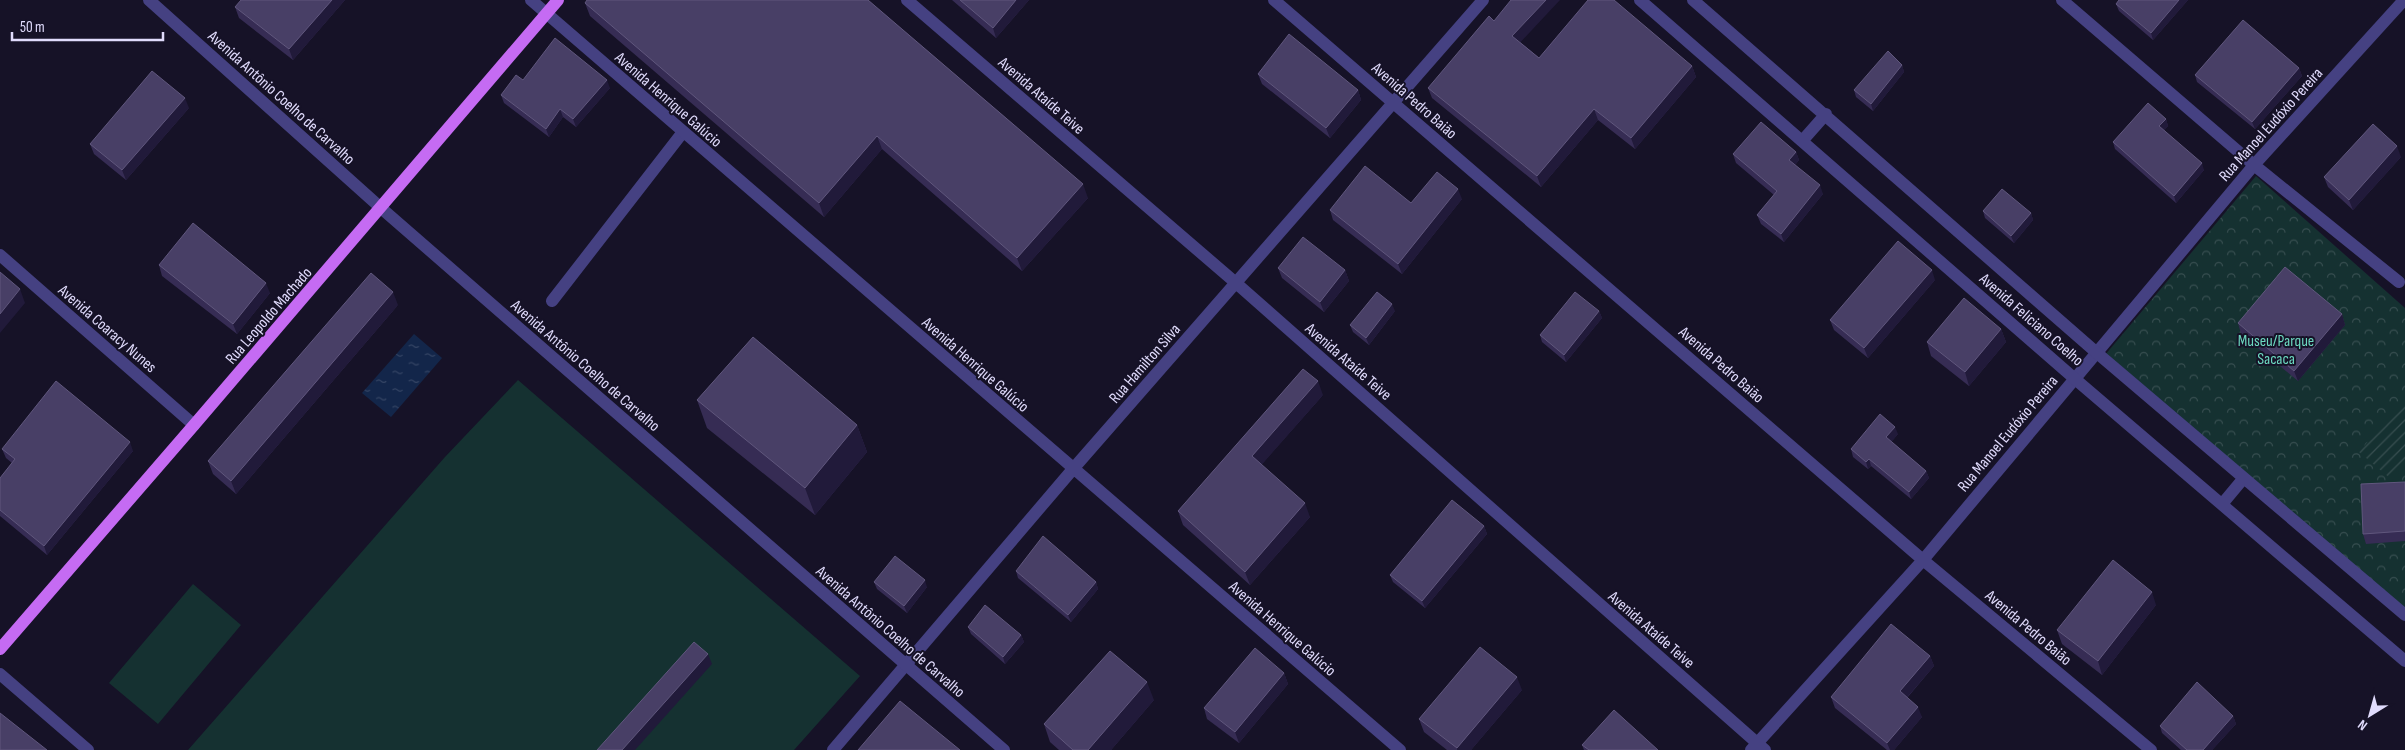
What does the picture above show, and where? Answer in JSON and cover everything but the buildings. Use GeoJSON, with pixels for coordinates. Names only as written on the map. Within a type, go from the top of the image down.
{"type":"FeatureCollection","features":[{"type":"Feature","properties":{"kind":"main road","name":"Rua Leopoldo Machado"},"geometry":{"type":"LineString","coordinates":[[0,649],[558,0]]}},
{"type":"Feature","properties":{"kind":"street","name":"Avenida Antônio Coelho de Carvalho"},"geometry":{"type":"LineString","coordinates":[[149,0],[381,208],[1004,750]]}},
{"type":"Feature","properties":{"kind":"street","name":"Avenida Henrique Galúcio"},"geometry":{"type":"LineString","coordinates":[[531,0],[1400,750]]}},
{"type":"Feature","properties":{"kind":"street","name":"Avenida Ataíde Teive"},"geometry":{"type":"LineString","coordinates":[[907,0],[1236,283],[1758,748]]}},
{"type":"Feature","properties":{"kind":"street","name":"Avenida Pedro Baião"},"geometry":{"type":"LineString","coordinates":[[1274,0],[1922,560],[2151,750]]}},
{"type":"Feature","properties":{"kind":"street","name":"Rua Hamilton Silva"},"geometry":{"type":"LineString","coordinates":[[833,750],[1073,469],[1483,0]]}},
{"type":"Feature","properties":{"kind":"street","name":"Avenida Feliciano Coelho"},"geometry":{"type":"LineString","coordinates":[[1640,0],[1803,140],[2075,379],[2223,503],[2405,661]]}},
{"type":"Feature","properties":{"kind":"street","name":"Avenida Feliciano Coelho"},"geometry":{"type":"LineString","coordinates":[[1693,0],[1826,114],[2097,353],[2405,616]]}},
{"type":"Feature","properties":{"kind":"street"},"geometry":{"type":"LineString","coordinates":[[2062,0],[2254,164],[2399,282]]}},
{"type":"Feature","properties":{"kind":"street","name":"Rua Manoel Eudóxio Pereira"},"geometry":{"type":"LineString","coordinates":[[1758,748],[1922,560],[2254,164],[2404,0]]}},
{"type":"Feature","properties":{"kind":"street"},"geometry":{"type":"LineString","coordinates":[[1803,140],[1826,114]]}},
{"type":"Feature","properties":{"kind":"street"},"geometry":{"type":"LineString","coordinates":[[552,301],[683,132]]}},
{"type":"Feature","properties":{"kind":"street","name":"Avenida Coaracy Nunes"},"geometry":{"type":"LineString","coordinates":[[0,255],[194,425]]}},
{"type":"Feature","properties":{"kind":"street"},"geometry":{"type":"LineString","coordinates":[[2223,503],[2243,479]]}},
{"type":"Feature","properties":{"kind":"street"},"geometry":{"type":"LineString","coordinates":[[0,674],[88,750]]}},
{"type":"Feature","properties":{"kind":"green space","name":"Museu/Parque Sacaca"},"geometry":{"type":"Polygon","coordinates":[[[2256,176],[2405,308],[2405,613],[2105,355],[2256,176]]]}},
{"type":"Feature","properties":{"kind":"green space"},"geometry":{"type":"Polygon","coordinates":[[[518,380],[860,676],[794,750],[188,750],[445,457],[518,380]]]}},
{"type":"Feature","properties":{"kind":"green space"},"geometry":{"type":"Polygon","coordinates":[[[2405,398],[2405,463],[2391,479],[2359,452],[2405,398]]]}},
{"type":"Feature","properties":{"kind":"green space"},"geometry":{"type":"Polygon","coordinates":[[[193,584],[241,625],[158,724],[109,683],[193,584]]]}},
{"type":"Feature","properties":{"kind":"water"},"geometry":{"type":"Polygon","coordinates":[[[414,334],[442,358],[391,417],[362,393],[414,334]]]}}]}
